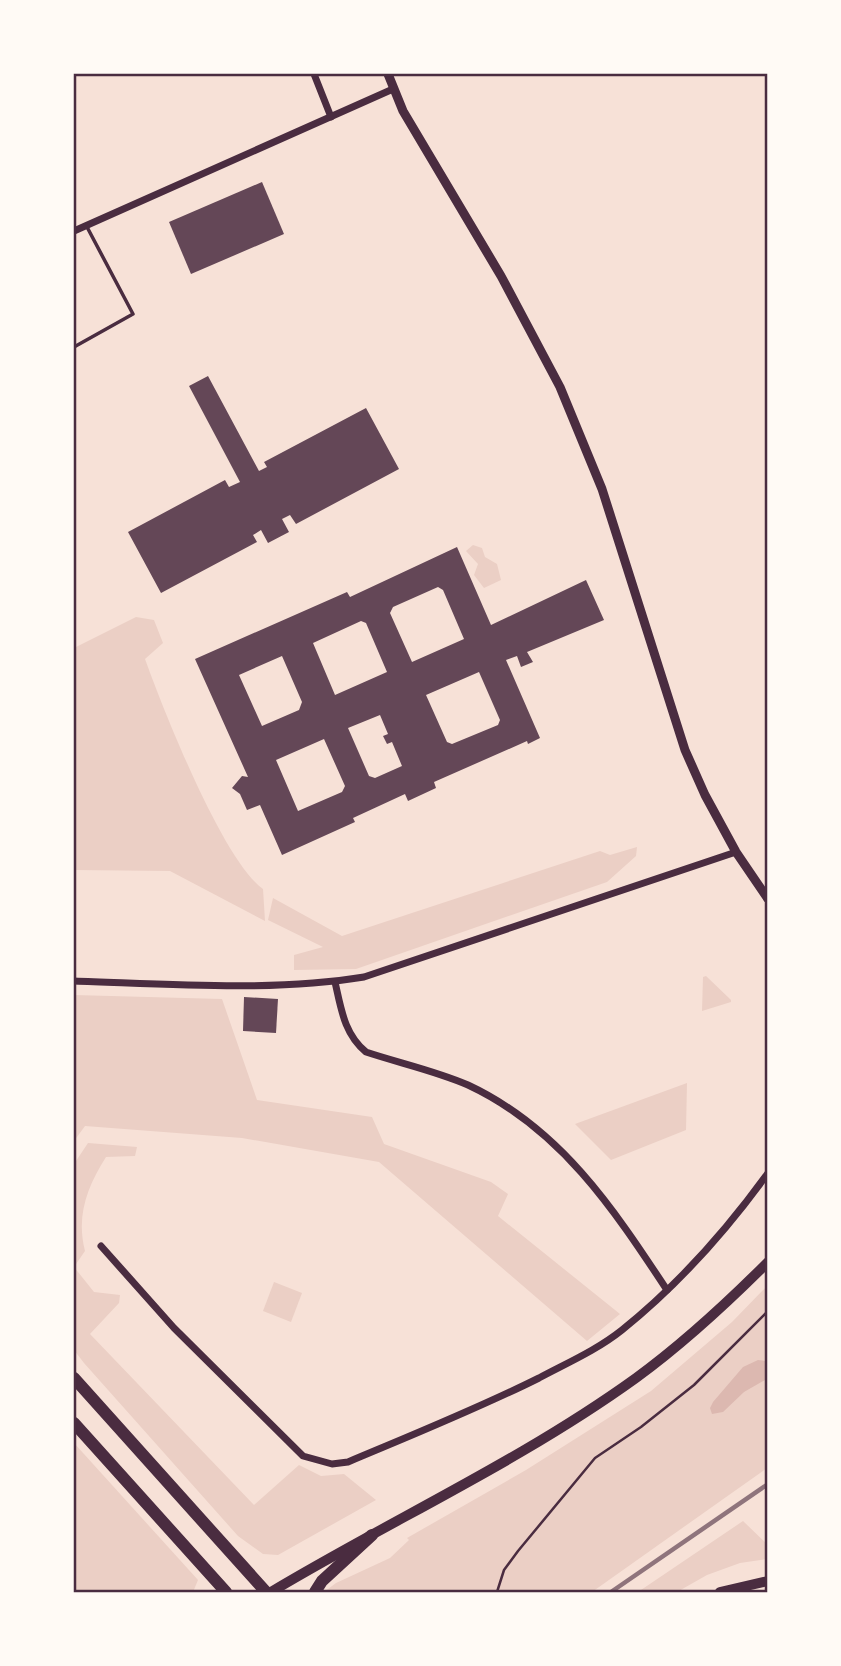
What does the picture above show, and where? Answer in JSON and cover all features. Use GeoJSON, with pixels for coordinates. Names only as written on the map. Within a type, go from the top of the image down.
{"type":"FeatureCollection","features":[{"type":"Feature","properties":{"kind":"main road"},"geometry":{"type":"LineString","coordinates":[[74,1378],[268,1592],[522,1451],[634,1379],[719,1312],[768,1262]]}},
{"type":"Feature","properties":{"kind":"main road"},"geometry":{"type":"LineString","coordinates":[[74,1423],[226,1592]]}},
{"type":"Feature","properties":{"kind":"main road"},"geometry":{"type":"LineString","coordinates":[[315,1592],[322,1581],[372,1535]]}},
{"type":"Feature","properties":{"kind":"main road"},"geometry":{"type":"LineString","coordinates":[[720,1592],[768,1581]]}},
{"type":"Feature","properties":{"kind":"street"},"geometry":{"type":"LineString","coordinates":[[314,74],[331,117]]}},
{"type":"Feature","properties":{"kind":"street"},"geometry":{"type":"LineString","coordinates":[[388,74],[393,89],[532,331],[560,387],[603,489],[685,750],[705,795],[736,852],[768,899]]}},
{"type":"Feature","properties":{"kind":"street"},"geometry":{"type":"LineString","coordinates":[[74,230],[393,89]]}},
{"type":"Feature","properties":{"kind":"street"},"geometry":{"type":"LineString","coordinates":[[74,981],[194,985],[335,982],[364,977],[736,852]]}},
{"type":"Feature","properties":{"kind":"street"},"geometry":{"type":"LineString","coordinates":[[335,982],[343,1018],[353,1042],[366,1052],[464,1084],[516,1113],[556,1144],[589,1177],[667,1290]]}},
{"type":"Feature","properties":{"kind":"street"},"geometry":{"type":"LineString","coordinates":[[101,1247],[140,1293],[277,1432],[303,1456],[332,1464],[348,1462],[485,1404],[587,1353],[621,1331],[667,1290],[743,1207],[768,1173]]}},
{"type":"Feature","properties":{"kind":"lane"},"geometry":{"type":"LineString","coordinates":[[74,347],[133,314],[86,225]]}},
{"type":"Feature","properties":{"kind":"path"},"geometry":{"type":"LineString","coordinates":[[497,1592],[505,1570],[517,1551],[595,1458],[641,1427],[694,1385],[768,1311]]}},
{"type":"Feature","properties":{"kind":"shaded area"},"geometry":{"type":"Polygon","coordinates":[[[473,545],[482,548],[485,557],[497,564],[501,580],[484,588],[474,575],[478,564],[466,551],[473,545]]]}},
{"type":"Feature","properties":{"kind":"shaded area"},"geometry":{"type":"Polygon","coordinates":[[[136,617],[154,620],[163,643],[145,659],[165,712],[213,817],[247,873],[263,889],[265,921],[170,871],[74,870],[74,648],[136,617]]]}},
{"type":"Feature","properties":{"kind":"shaded area"},"geometry":{"type":"Polygon","coordinates":[[[637,847],[636,856],[607,882],[356,969],[294,970],[294,955],[323,947],[268,920],[273,898],[342,936],[600,851],[610,855],[637,847]]]}},
{"type":"Feature","properties":{"kind":"shaded area"},"geometry":{"type":"Polygon","coordinates":[[[706,976],[731,1002],[702,1011],[703,977],[706,976]]]}},
{"type":"Feature","properties":{"kind":"shaded area"},"geometry":{"type":"Polygon","coordinates":[[[74,995],[222,999],[257,1100],[372,1117],[384,1144],[491,1182],[508,1194],[498,1216],[620,1314],[587,1341],[379,1162],[242,1138],[85,1126],[74,1141],[74,995]]]}},
{"type":"Feature","properties":{"kind":"shaded area"},"geometry":{"type":"Polygon","coordinates":[[[687,1083],[686,1130],[611,1160],[575,1124],[687,1083]]]}},
{"type":"Feature","properties":{"kind":"shaded area"},"geometry":{"type":"Polygon","coordinates":[[[88,1143],[137,1147],[135,1156],[106,1157],[99,1168],[85,1202],[82,1226],[85,1251],[74,1267],[74,1164],[88,1143]]]}},
{"type":"Feature","properties":{"kind":"shaded area"},"geometry":{"type":"Polygon","coordinates":[[[74,1267],[94,1292],[120,1295],[119,1303],[90,1334],[254,1505],[299,1465],[321,1476],[344,1474],[376,1500],[278,1555],[263,1554],[238,1536],[74,1350],[74,1267]]]}},
{"type":"Feature","properties":{"kind":"shaded area"},"geometry":{"type":"Polygon","coordinates":[[[274,1282],[302,1293],[291,1322],[263,1311],[274,1282]]]}},
{"type":"Feature","properties":{"kind":"shaded area"},"geometry":{"type":"Polygon","coordinates":[[[767,1286],[767,1468],[592,1592],[324,1592],[336,1583],[390,1558],[409,1540],[407,1538],[526,1470],[651,1391],[732,1322],[767,1286]]]}},
{"type":"Feature","properties":{"kind":"shaded area"},"geometry":{"type":"Polygon","coordinates":[[[758,1360],[765,1361],[768,1374],[765,1380],[744,1392],[723,1412],[712,1414],[710,1408],[713,1402],[743,1367],[758,1360]]]}},
{"type":"Feature","properties":{"kind":"shaded area"},"geometry":{"type":"Polygon","coordinates":[[[74,1443],[198,1580],[193,1592],[74,1592],[74,1443]]]}},
{"type":"Feature","properties":{"kind":"shaded area"},"geometry":{"type":"Polygon","coordinates":[[[743,1521],[767,1544],[767,1559],[740,1563],[707,1575],[677,1592],[638,1592],[743,1521]]]}},
{"type":"Feature","properties":{"kind":"building"},"geometry":{"type":"Polygon","coordinates":[[[262,182],[284,234],[191,274],[169,222],[262,182]]]}},
{"type":"Feature","properties":{"kind":"building"},"geometry":{"type":"Polygon","coordinates":[[[208,376],[259,471],[267,467],[264,462],[366,408],[399,469],[296,524],[290,515],[282,519],[289,532],[268,543],[261,530],[253,535],[257,542],[161,593],[128,532],[225,480],[229,487],[240,482],[189,386],[208,376]]]}},
{"type":"Feature","properties":{"kind":"building"},"geometry":{"type":"Polygon","coordinates":[[[457,547],[491,625],[586,580],[604,620],[527,652],[533,662],[521,667],[517,656],[506,660],[540,738],[528,744],[527,741],[434,782],[436,788],[408,801],[405,794],[353,818],[355,822],[282,855],[260,805],[247,810],[240,794],[232,788],[242,776],[248,777],[195,659],[347,592],[350,597],[457,547]],[[438,587],[393,607],[390,613],[412,662],[464,639],[443,590],[438,587]],[[361,621],[313,643],[335,695],[387,672],[366,623],[361,621]],[[282,656],[239,675],[262,726],[299,710],[302,702],[282,656]],[[479,672],[426,695],[447,742],[452,744],[498,725],[500,720],[479,672]],[[380,715],[348,728],[369,776],[375,778],[402,766],[392,742],[387,744],[383,736],[388,734],[380,715]],[[324,739],[276,760],[298,811],[342,792],[345,786],[324,739]]]}},
{"type":"Feature","properties":{"kind":"building"},"geometry":{"type":"Polygon","coordinates":[[[244,997],[278,999],[276,1033],[243,1031],[244,997]]]}},
{"type":"Feature","properties":{"kind":"railway"},"geometry":{"type":"LineString","coordinates":[[611,1592],[768,1484]]}}]}
